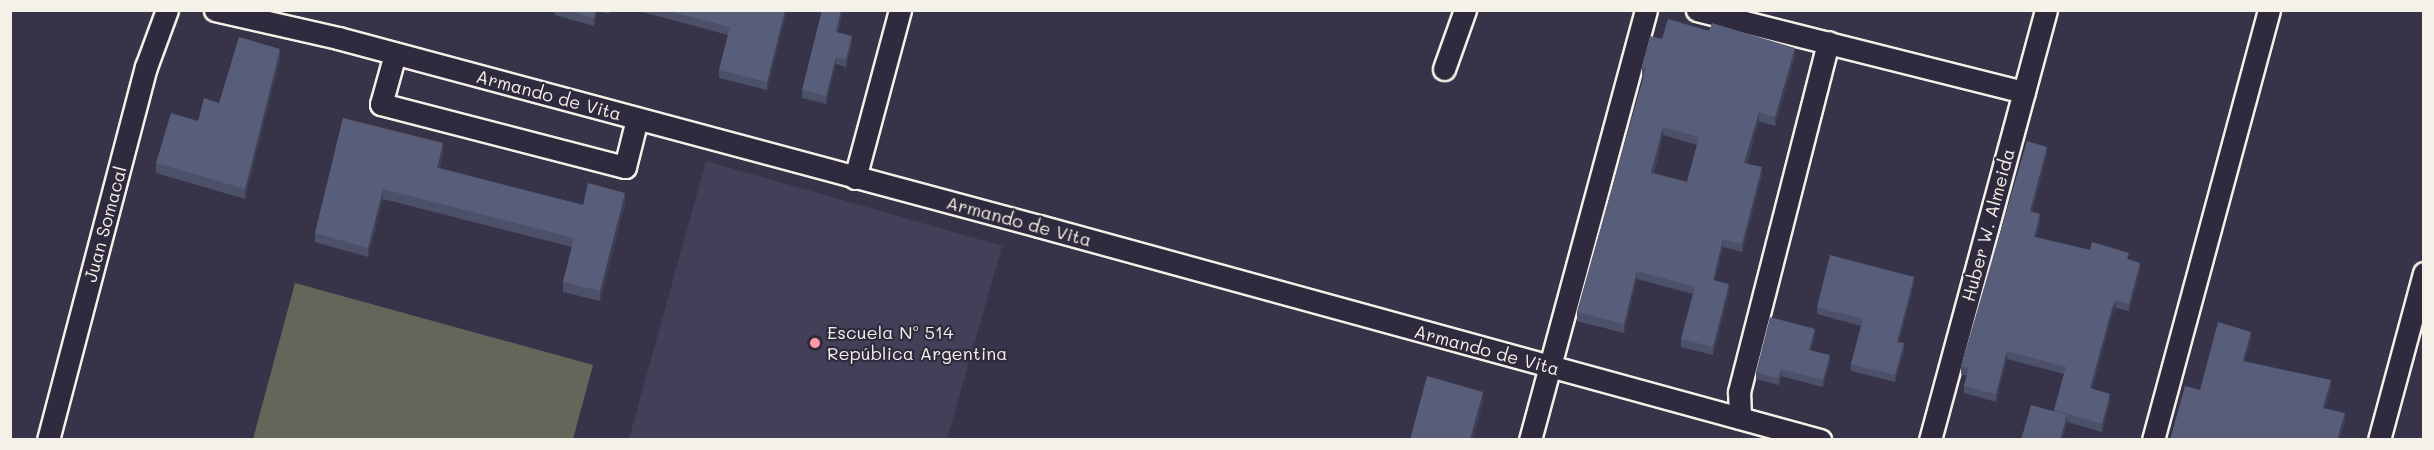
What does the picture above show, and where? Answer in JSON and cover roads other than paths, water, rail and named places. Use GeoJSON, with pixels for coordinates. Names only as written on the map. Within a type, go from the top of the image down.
{"type":"FeatureCollection","features":[{"type":"Feature","properties":{"kind":"street","name":"Juan Somacal"},"geometry":{"type":"LineString","coordinates":[[48,440],[146,67],[167,10]]}},
{"type":"Feature","properties":{"kind":"street","name":"Armando de Vita"},"geometry":{"type":"LineString","coordinates":[[215,10],[395,54],[1820,440]]}},
{"type":"Feature","properties":{"kind":"street"},"geometry":{"type":"LineString","coordinates":[[855,178],[900,10]]}},
{"type":"Feature","properties":{"kind":"street"},"geometry":{"type":"LineString","coordinates":[[1444,69],[1465,10]]}},
{"type":"Feature","properties":{"kind":"street"},"geometry":{"type":"LineString","coordinates":[[1530,440],[1646,10]]}},
{"type":"Feature","properties":{"kind":"street"},"geometry":{"type":"LineString","coordinates":[[1697,10],[2024,92]]}},
{"type":"Feature","properties":{"kind":"street","name":"Huber W. Almeida"},"geometry":{"type":"LineString","coordinates":[[1930,440],[2046,10]]}},
{"type":"Feature","properties":{"kind":"street"},"geometry":{"type":"LineString","coordinates":[[2153,440],[2269,10]]}},
{"type":"Feature","properties":{"kind":"street"},"geometry":{"type":"LineString","coordinates":[[1740,418],[1739,392],[1828,42]]}},
{"type":"Feature","properties":{"kind":"street"},"geometry":{"type":"LineString","coordinates":[[395,54],[381,104],[625,167],[637,119]]}},
{"type":"Feature","properties":{"kind":"street"},"geometry":{"type":"LineString","coordinates":[[2379,440],[2424,273]]}},
{"type":"Feature","properties":{"kind":"place","name":"Escuela Nº 514 República Argentina"},"geometry":{"type":"Point","coordinates":[815,343]}}]}
